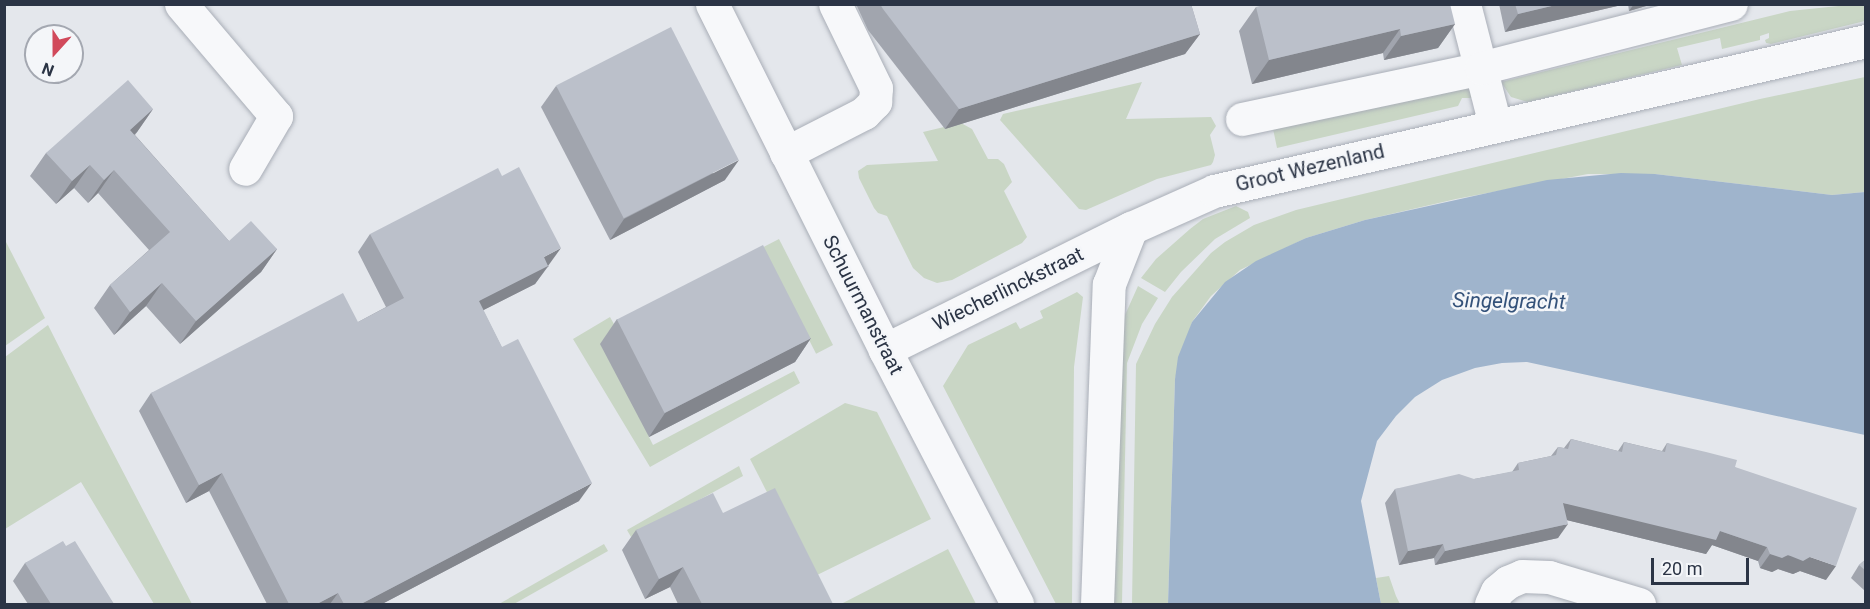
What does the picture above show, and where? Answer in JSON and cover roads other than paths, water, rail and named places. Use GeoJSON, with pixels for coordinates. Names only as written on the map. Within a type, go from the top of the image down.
{"type":"FeatureCollection","features":[{"type":"Feature","properties":{"kind":"street"},"geometry":{"type":"LineString","coordinates":[[181,4],[276,116],[245,169]]}},
{"type":"Feature","properties":{"kind":"street","name":"Schuurmanstraat"},"geometry":{"type":"LineString","coordinates":[[712,4],[885,350],[1017,604]]}},
{"type":"Feature","properties":{"kind":"street"},"geometry":{"type":"LineString","coordinates":[[786,153],[864,113],[875,102],[876,88],[835,4]]}},
{"type":"Feature","properties":{"kind":"street"},"geometry":{"type":"LineString","coordinates":[[1464,4],[1495,125]]}},
{"type":"Feature","properties":{"kind":"street"},"geometry":{"type":"LineString","coordinates":[[1242,119],[1481,68],[1731,4]]}},
{"type":"Feature","properties":{"kind":"street","name":"Groot Wezenland"},"geometry":{"type":"LineString","coordinates":[[1131,228],[1224,188],[1866,41]]}},
{"type":"Feature","properties":{"kind":"street"},"geometry":{"type":"LineString","coordinates":[[1097,604],[1109,284],[1131,228]]}},
{"type":"Feature","properties":{"kind":"street","name":"Wiecherlinckstraat"},"geometry":{"type":"LineString","coordinates":[[885,350],[1131,228]]}},
{"type":"Feature","properties":{"kind":"street"},"geometry":{"type":"LineString","coordinates":[[1491,604],[1497,591],[1508,582],[1522,576],[1549,577],[1639,604]]}},
{"type":"Feature","properties":{"kind":"water","name":"Singelgracht"},"geometry":{"type":"Polygon","coordinates":[[[1621,173],[1655,174],[1832,195],[1865,192],[1865,435],[1527,362],[1502,363],[1475,368],[1442,380],[1415,397],[1396,416],[1377,441],[1361,501],[1381,604],[1168,604],[1175,379],[1178,357],[1192,322],[1225,282],[1256,261],[1306,238],[1365,220],[1547,180],[1621,173]]]}}]}
